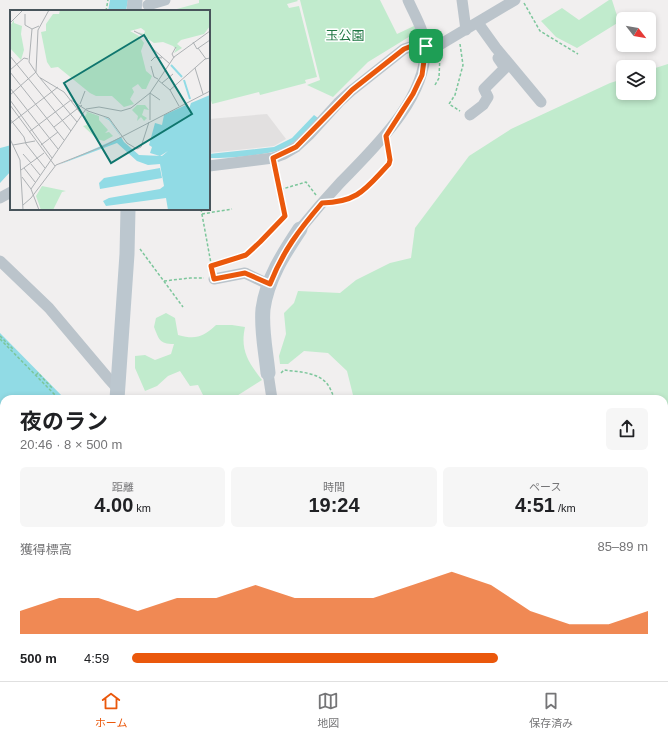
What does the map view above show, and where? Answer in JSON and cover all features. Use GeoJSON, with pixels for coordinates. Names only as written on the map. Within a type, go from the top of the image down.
{"type":"FeatureCollection","features":[{"type":"Feature","properties":{"kind":"street"},"geometry":{"type":"LineString","coordinates":[[135,10],[142,2],[165,0]]}},
{"type":"Feature","properties":{"kind":"street"},"geometry":{"type":"LineString","coordinates":[[272,395],[274,374],[263,327],[263,309],[270,284],[285,251],[300,229],[322,203],[386,136],[413,94],[422,75],[426,46],[424,35],[408,0]]}},
{"type":"Feature","properties":{"kind":"street"},"geometry":{"type":"LineString","coordinates":[[462,0],[462,32]]}},
{"type":"Feature","properties":{"kind":"street"},"geometry":{"type":"LineString","coordinates":[[210,166],[273,158],[296,147],[352,90],[404,49],[417,44],[432,47],[441,44],[514,0]]}},
{"type":"Feature","properties":{"kind":"street"},"geometry":{"type":"LineString","coordinates":[[478,23],[500,53],[541,102]]}},
{"type":"Feature","properties":{"kind":"street"},"geometry":{"type":"LineString","coordinates":[[467,111],[483,105],[488,97],[484,89],[505,68],[497,56],[500,53]]}},
{"type":"Feature","properties":{"kind":"street"},"geometry":{"type":"LineString","coordinates":[[0,198],[10,193]]}},
{"type":"Feature","properties":{"kind":"street"},"geometry":{"type":"LineString","coordinates":[[117,394],[127,254],[128,210]]}},
{"type":"Feature","properties":{"kind":"street"},"geometry":{"type":"LineString","coordinates":[[0,261],[49,308],[108,378],[117,394]]}},
{"type":"Feature","properties":{"kind":"street"},"geometry":{"type":"LineString","coordinates":[[214,279],[245,273],[270,284]]}},
{"type":"Feature","properties":{"kind":"path"},"geometry":{"type":"LineString","coordinates":[[106,10],[108,0]]}},
{"type":"Feature","properties":{"kind":"path"},"geometry":{"type":"LineString","coordinates":[[522,0],[540,32],[578,54]]}},
{"type":"Feature","properties":{"kind":"path"},"geometry":{"type":"LineString","coordinates":[[462,32],[463,65],[455,95],[449,104],[460,111],[467,111]]}},
{"type":"Feature","properties":{"kind":"path"},"geometry":{"type":"LineString","coordinates":[[435,85],[438,78],[441,44]]}},
{"type":"Feature","properties":{"kind":"path"},"geometry":{"type":"LineString","coordinates":[[279,190],[306,182],[322,203],[347,200],[360,194],[389,164],[390,160],[386,136]]}},
{"type":"Feature","properties":{"kind":"path"},"geometry":{"type":"LineString","coordinates":[[211,266],[246,255],[285,216],[273,158]]}},
{"type":"Feature","properties":{"kind":"path"},"geometry":{"type":"LineString","coordinates":[[202,214],[232,208]]}},
{"type":"Feature","properties":{"kind":"path"},"geometry":{"type":"LineString","coordinates":[[164,281],[190,278],[214,279],[201,210]]}},
{"type":"Feature","properties":{"kind":"path"},"geometry":{"type":"LineString","coordinates":[[138,246],[183,307]]}},
{"type":"Feature","properties":{"kind":"path"},"geometry":{"type":"LineString","coordinates":[[0,336],[14,349],[12,351]]}},
{"type":"Feature","properties":{"kind":"path"},"geometry":{"type":"LineString","coordinates":[[0,339],[55,395]]}},
{"type":"Feature","properties":{"kind":"path"},"geometry":{"type":"LineString","coordinates":[[274,374],[284,370],[309,374],[322,378],[328,385],[333,395]]}},
{"type":"Feature","properties":{"kind":"path"},"geometry":{"type":"LineString","coordinates":[[36,375],[38,374],[52,387]]}},
{"type":"Feature","properties":{"kind":"shaded area"},"geometry":{"type":"Polygon","coordinates":[[[267,114],[286,139],[274,146],[210,153],[210,119],[267,114]]]}},
{"type":"Feature","properties":{"kind":"green space"},"geometry":{"type":"Polygon","coordinates":[[[199,0],[297,0],[298,1],[287,4],[289,8],[299,6],[317,77],[305,80],[306,83],[260,95],[259,92],[212,104],[210,97],[210,10],[173,10],[199,3],[199,0]]]}},
{"type":"Feature","properties":{"kind":"green space","name":"玉公園"},"geometry":{"type":"Polygon","coordinates":[[[300,0],[380,0],[397,34],[414,26],[417,32],[368,62],[333,97],[307,85],[320,80],[300,0]]]}},
{"type":"Feature","properties":{"kind":"green space"},"geometry":{"type":"Polygon","coordinates":[[[609,0],[612,0],[616,13],[616,24],[577,48],[556,37],[541,21],[562,8],[579,20],[609,0]]]}},
{"type":"Feature","properties":{"kind":"green space"},"geometry":{"type":"Polygon","coordinates":[[[668,64],[668,395],[353,395],[347,371],[328,353],[304,351],[288,364],[280,364],[279,356],[286,334],[284,313],[294,303],[298,291],[340,293],[356,280],[390,263],[411,258],[415,228],[469,156],[511,129],[616,81],[616,100],[656,100],[656,68],[668,64]]]}},
{"type":"Feature","properties":{"kind":"green space"},"geometry":{"type":"Polygon","coordinates":[[[166,313],[175,318],[178,335],[190,337],[203,335],[216,325],[245,327],[244,349],[249,361],[262,380],[238,395],[203,395],[198,385],[190,386],[180,371],[168,376],[157,386],[145,391],[135,368],[135,356],[145,355],[155,360],[171,354],[174,344],[165,343],[160,340],[154,327],[156,318],[166,313]]]}},
{"type":"Feature","properties":{"kind":"water"},"geometry":{"type":"Polygon","coordinates":[[[110,0],[128,0],[126,10],[108,10],[110,0]]]}},
{"type":"Feature","properties":{"kind":"water"},"geometry":{"type":"Polygon","coordinates":[[[314,115],[318,118],[295,141],[279,150],[249,156],[210,158],[210,154],[274,147],[292,138],[314,115]]]}},
{"type":"Feature","properties":{"kind":"water"},"geometry":{"type":"Polygon","coordinates":[[[10,145],[10,172],[0,183],[0,148],[10,145]]]}},
{"type":"Feature","properties":{"kind":"water"},"geometry":{"type":"Polygon","coordinates":[[[0,333],[61,395],[0,395],[0,333]]]}},
{"type":"Feature","properties":{"kind":"route"},"geometry":{"type":"LineString","coordinates":[[417,44],[426,46],[422,75],[413,94],[386,136],[390,160],[389,164],[360,194],[347,200],[322,203],[300,229],[285,251],[270,284],[245,273],[214,279],[211,266],[246,255],[285,216],[273,158],[296,147],[352,90],[404,49],[417,44]]}}]}
